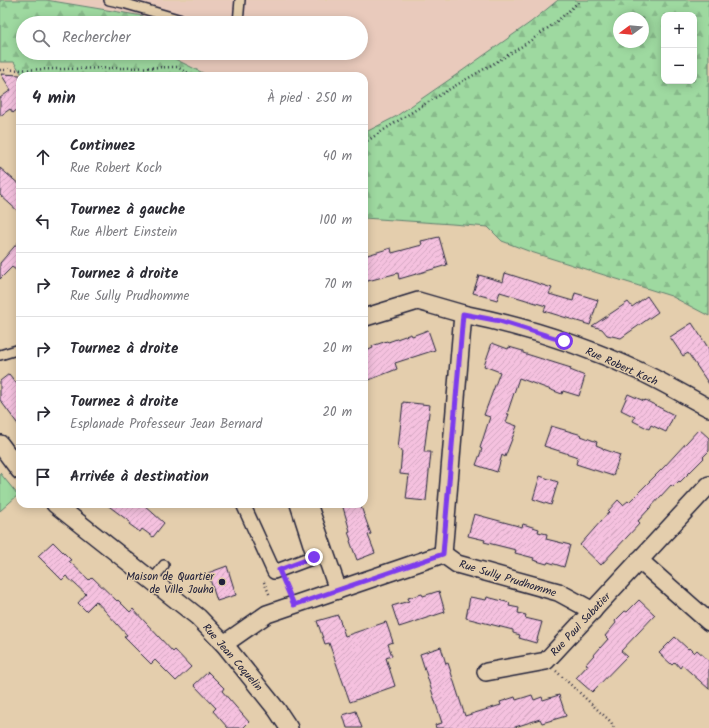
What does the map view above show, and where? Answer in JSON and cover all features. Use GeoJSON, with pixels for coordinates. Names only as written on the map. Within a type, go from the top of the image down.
{"type":"FeatureCollection","features":[{"type":"Feature","properties":{"kind":"street","name":"Rue Robert Koch"},"geometry":{"type":"LineString","coordinates":[[368,316],[418,301],[463,314],[500,321],[564,341],[639,371],[709,408]]}},
{"type":"Feature","properties":{"kind":"street"},"geometry":{"type":"LineString","coordinates":[[224,644],[267,614],[443,554],[463,314]]}},
{"type":"Feature","properties":{"kind":"street"},"geometry":{"type":"LineString","coordinates":[[0,444],[16,463]]}},
{"type":"Feature","properties":{"kind":"street","name":"Rue Paul Sabatier"},"geometry":{"type":"LineString","coordinates":[[486,672],[546,661],[709,484]]}},
{"type":"Feature","properties":{"kind":"street","name":"Rue Jean Coquelin"},"geometry":{"type":"LineString","coordinates":[[60,508],[198,617],[224,644],[277,710],[289,728]]}},
{"type":"Feature","properties":{"kind":"street"},"geometry":{"type":"LineString","coordinates":[[245,508],[274,572],[314,557],[298,508]]}},
{"type":"Feature","properties":{"kind":"street"},"geometry":{"type":"LineString","coordinates":[[309,508],[338,590]]}},
{"type":"Feature","properties":{"kind":"street","name":"Rue Sully Prudhomme"},"geometry":{"type":"LineString","coordinates":[[443,554],[457,564],[558,592],[593,611]]}},
{"type":"Feature","properties":{"kind":"street"},"geometry":{"type":"LineString","coordinates":[[639,560],[709,622]]}},
{"type":"Feature","properties":{"kind":"lane"},"geometry":{"type":"LineString","coordinates":[[109,0],[124,2],[169,16]]}},
{"type":"Feature","properties":{"kind":"lane"},"geometry":{"type":"LineString","coordinates":[[239,16],[240,0]]}},
{"type":"Feature","properties":{"kind":"lane"},"geometry":{"type":"LineString","coordinates":[[0,355],[16,350]]}},
{"type":"Feature","properties":{"kind":"lane"},"geometry":{"type":"LineString","coordinates":[[152,581],[164,565]]}},
{"type":"Feature","properties":{"kind":"path"},"geometry":{"type":"LineString","coordinates":[[368,140],[418,108],[514,51],[564,16],[580,0]]}},
{"type":"Feature","properties":{"kind":"path"},"geometry":{"type":"LineString","coordinates":[[0,70],[177,67],[186,72]]}},
{"type":"Feature","properties":{"kind":"path"},"geometry":{"type":"LineString","coordinates":[[546,661],[611,722],[614,728]]}},
{"type":"Feature","properties":{"kind":"shaded area"},"geometry":{"type":"Polygon","coordinates":[[[46,0],[558,0],[531,22],[459,73],[395,117],[368,131],[368,72],[201,72],[177,60],[368,60],[368,16],[143,16],[46,0]]]}},
{"type":"Feature","properties":{"kind":"green space"},"geometry":{"type":"Polygon","coordinates":[[[0,0],[46,0],[143,16],[16,16],[16,60],[177,60],[201,72],[20,72],[14,62],[0,62],[0,0]]]}},
{"type":"Feature","properties":{"kind":"green space"},"geometry":{"type":"Polygon","coordinates":[[[558,0],[709,0],[709,316],[671,296],[531,252],[502,241],[488,227],[368,218],[368,131],[395,117],[531,22],[558,0]]]}},
{"type":"Feature","properties":{"kind":"green space"},"geometry":{"type":"Polygon","coordinates":[[[0,473],[16,493],[16,497],[0,511],[0,473]]]}},
{"type":"Feature","properties":{"kind":"building"},"geometry":{"type":"Polygon","coordinates":[[[1,74],[16,75],[16,110],[13,113],[10,109],[0,116],[0,98],[11,90],[1,74]]]}},
{"type":"Feature","properties":{"kind":"building"},"geometry":{"type":"Polygon","coordinates":[[[0,168],[16,182],[16,209],[0,195],[0,168]]]}},
{"type":"Feature","properties":{"kind":"building"},"geometry":{"type":"Polygon","coordinates":[[[439,237],[447,265],[399,279],[398,273],[368,281],[368,255],[391,248],[392,253],[422,245],[421,241],[439,237]]]}},
{"type":"Feature","properties":{"kind":"building"},"geometry":{"type":"Polygon","coordinates":[[[16,245],[16,270],[12,267],[0,279],[0,263],[16,245]]]}},
{"type":"Feature","properties":{"kind":"building"},"geometry":{"type":"Polygon","coordinates":[[[505,273],[552,288],[549,294],[573,301],[575,293],[598,300],[590,325],[544,311],[546,306],[500,292],[497,300],[473,293],[479,275],[503,282],[505,273]]]}},
{"type":"Feature","properties":{"kind":"building"},"geometry":{"type":"Polygon","coordinates":[[[647,296],[658,312],[621,338],[607,335],[602,329],[592,326],[628,302],[632,307],[647,296]]]}},
{"type":"Feature","properties":{"kind":"building"},"geometry":{"type":"Polygon","coordinates":[[[692,323],[709,349],[709,384],[688,353],[683,356],[670,337],[692,323]]]}},
{"type":"Feature","properties":{"kind":"building"},"geometry":{"type":"Polygon","coordinates":[[[428,330],[435,350],[395,363],[397,369],[368,380],[368,350],[373,348],[372,346],[411,334],[412,336],[428,330]]]}},
{"type":"Feature","properties":{"kind":"building"},"geometry":{"type":"Polygon","coordinates":[[[492,343],[508,349],[509,347],[523,351],[523,353],[571,368],[570,370],[585,376],[579,396],[563,391],[562,394],[519,378],[507,414],[509,414],[506,422],[517,426],[505,457],[502,455],[497,472],[476,465],[482,449],[480,448],[490,417],[484,415],[500,372],[484,366],[492,343]]]}},
{"type":"Feature","properties":{"kind":"building"},"geometry":{"type":"Polygon","coordinates":[[[9,374],[16,383],[16,422],[0,400],[0,381],[9,374]]]}},
{"type":"Feature","properties":{"kind":"building"},"geometry":{"type":"Polygon","coordinates":[[[628,394],[644,401],[645,400],[674,415],[666,432],[651,425],[649,429],[633,421],[635,417],[621,410],[628,394]]]}},
{"type":"Feature","properties":{"kind":"building"},"geometry":{"type":"Polygon","coordinates":[[[403,402],[430,405],[424,452],[431,452],[426,501],[406,499],[409,475],[400,474],[402,450],[398,449],[403,402]]]}},
{"type":"Feature","properties":{"kind":"building"},"geometry":{"type":"Polygon","coordinates":[[[551,426],[582,435],[581,436],[597,442],[596,445],[603,449],[620,455],[613,476],[576,464],[578,457],[544,446],[551,426]]]}},
{"type":"Feature","properties":{"kind":"building"},"geometry":{"type":"Polygon","coordinates":[[[699,429],[709,438],[709,451],[703,457],[704,458],[680,482],[679,481],[673,487],[671,485],[638,521],[640,523],[601,565],[580,545],[618,500],[623,505],[628,501],[629,502],[699,429]]]}},
{"type":"Feature","properties":{"kind":"building"},"geometry":{"type":"Polygon","coordinates":[[[540,476],[558,482],[551,505],[533,499],[540,476]]]}},
{"type":"Feature","properties":{"kind":"building"},"geometry":{"type":"Polygon","coordinates":[[[111,508],[147,508],[164,523],[153,537],[142,529],[140,532],[129,524],[130,522],[111,508]]]}},
{"type":"Feature","properties":{"kind":"building"},"geometry":{"type":"Polygon","coordinates":[[[343,508],[361,508],[371,534],[368,535],[375,553],[357,560],[350,541],[348,532],[350,531],[343,508]]]}},
{"type":"Feature","properties":{"kind":"building"},"geometry":{"type":"Polygon","coordinates":[[[474,514],[522,527],[523,524],[539,529],[538,532],[547,534],[546,539],[570,545],[564,567],[548,562],[547,564],[533,560],[534,558],[515,553],[516,550],[484,542],[485,540],[468,536],[474,514]]]}},
{"type":"Feature","properties":{"kind":"building"},"geometry":{"type":"Polygon","coordinates":[[[53,542],[71,560],[69,561],[89,580],[92,577],[130,612],[133,609],[173,652],[175,650],[191,667],[176,681],[155,660],[151,664],[124,637],[127,635],[96,601],[86,611],[78,603],[86,594],[66,576],[62,580],[38,556],[53,542]]]}},
{"type":"Feature","properties":{"kind":"building","name":"Maison de Quartier de Ville Jouha"},"geometry":{"type":"Polygon","coordinates":[[[227,566],[236,595],[217,601],[208,573],[227,566]]]}},
{"type":"Feature","properties":{"kind":"building"},"geometry":{"type":"Polygon","coordinates":[[[439,591],[445,612],[399,627],[392,606],[409,601],[408,598],[422,594],[423,596],[439,591]]]}},
{"type":"Feature","properties":{"kind":"building"},"geometry":{"type":"Polygon","coordinates":[[[470,597],[486,600],[487,597],[510,603],[509,606],[519,608],[518,613],[526,615],[525,618],[542,622],[536,643],[519,638],[520,635],[513,633],[513,630],[466,618],[470,597]]]}},
{"type":"Feature","properties":{"kind":"building"},"geometry":{"type":"Polygon","coordinates":[[[639,600],[655,615],[621,651],[627,656],[592,692],[576,678],[608,639],[605,636],[616,623],[615,621],[639,600]]]}},
{"type":"Feature","properties":{"kind":"building"},"geometry":{"type":"Polygon","coordinates":[[[338,615],[345,636],[386,622],[393,642],[388,644],[392,656],[386,658],[395,686],[350,702],[329,643],[325,644],[317,621],[338,615]]]}},
{"type":"Feature","properties":{"kind":"building"},"geometry":{"type":"Polygon","coordinates":[[[675,637],[688,649],[689,648],[694,653],[697,650],[709,661],[709,689],[682,665],[680,668],[675,662],[672,665],[659,653],[675,637]]]}},
{"type":"Feature","properties":{"kind":"building"},"geometry":{"type":"Polygon","coordinates":[[[441,647],[446,664],[448,663],[465,716],[501,705],[500,702],[515,697],[516,700],[532,695],[534,700],[542,697],[543,700],[559,695],[566,716],[542,723],[540,719],[512,728],[436,728],[435,725],[442,723],[420,654],[441,647]]]}},
{"type":"Feature","properties":{"kind":"building"},"geometry":{"type":"Polygon","coordinates":[[[208,672],[224,688],[222,691],[249,722],[243,728],[228,728],[213,711],[216,708],[194,685],[208,672]]]}},
{"type":"Feature","properties":{"kind":"building"},"geometry":{"type":"Polygon","coordinates":[[[356,711],[362,728],[347,728],[343,715],[356,711]]]}},
{"type":"Feature","properties":{"kind":"place","name":"Maison de Quartier de Ville Jouha"},"geometry":{"type":"Point","coordinates":[222,582]}},
{"type":"Feature","properties":{"kind":"route"},"geometry":{"type":"LineString","coordinates":[[314,557],[279,570],[294,605],[443,554],[463,314],[500,321],[564,341]]}}]}
